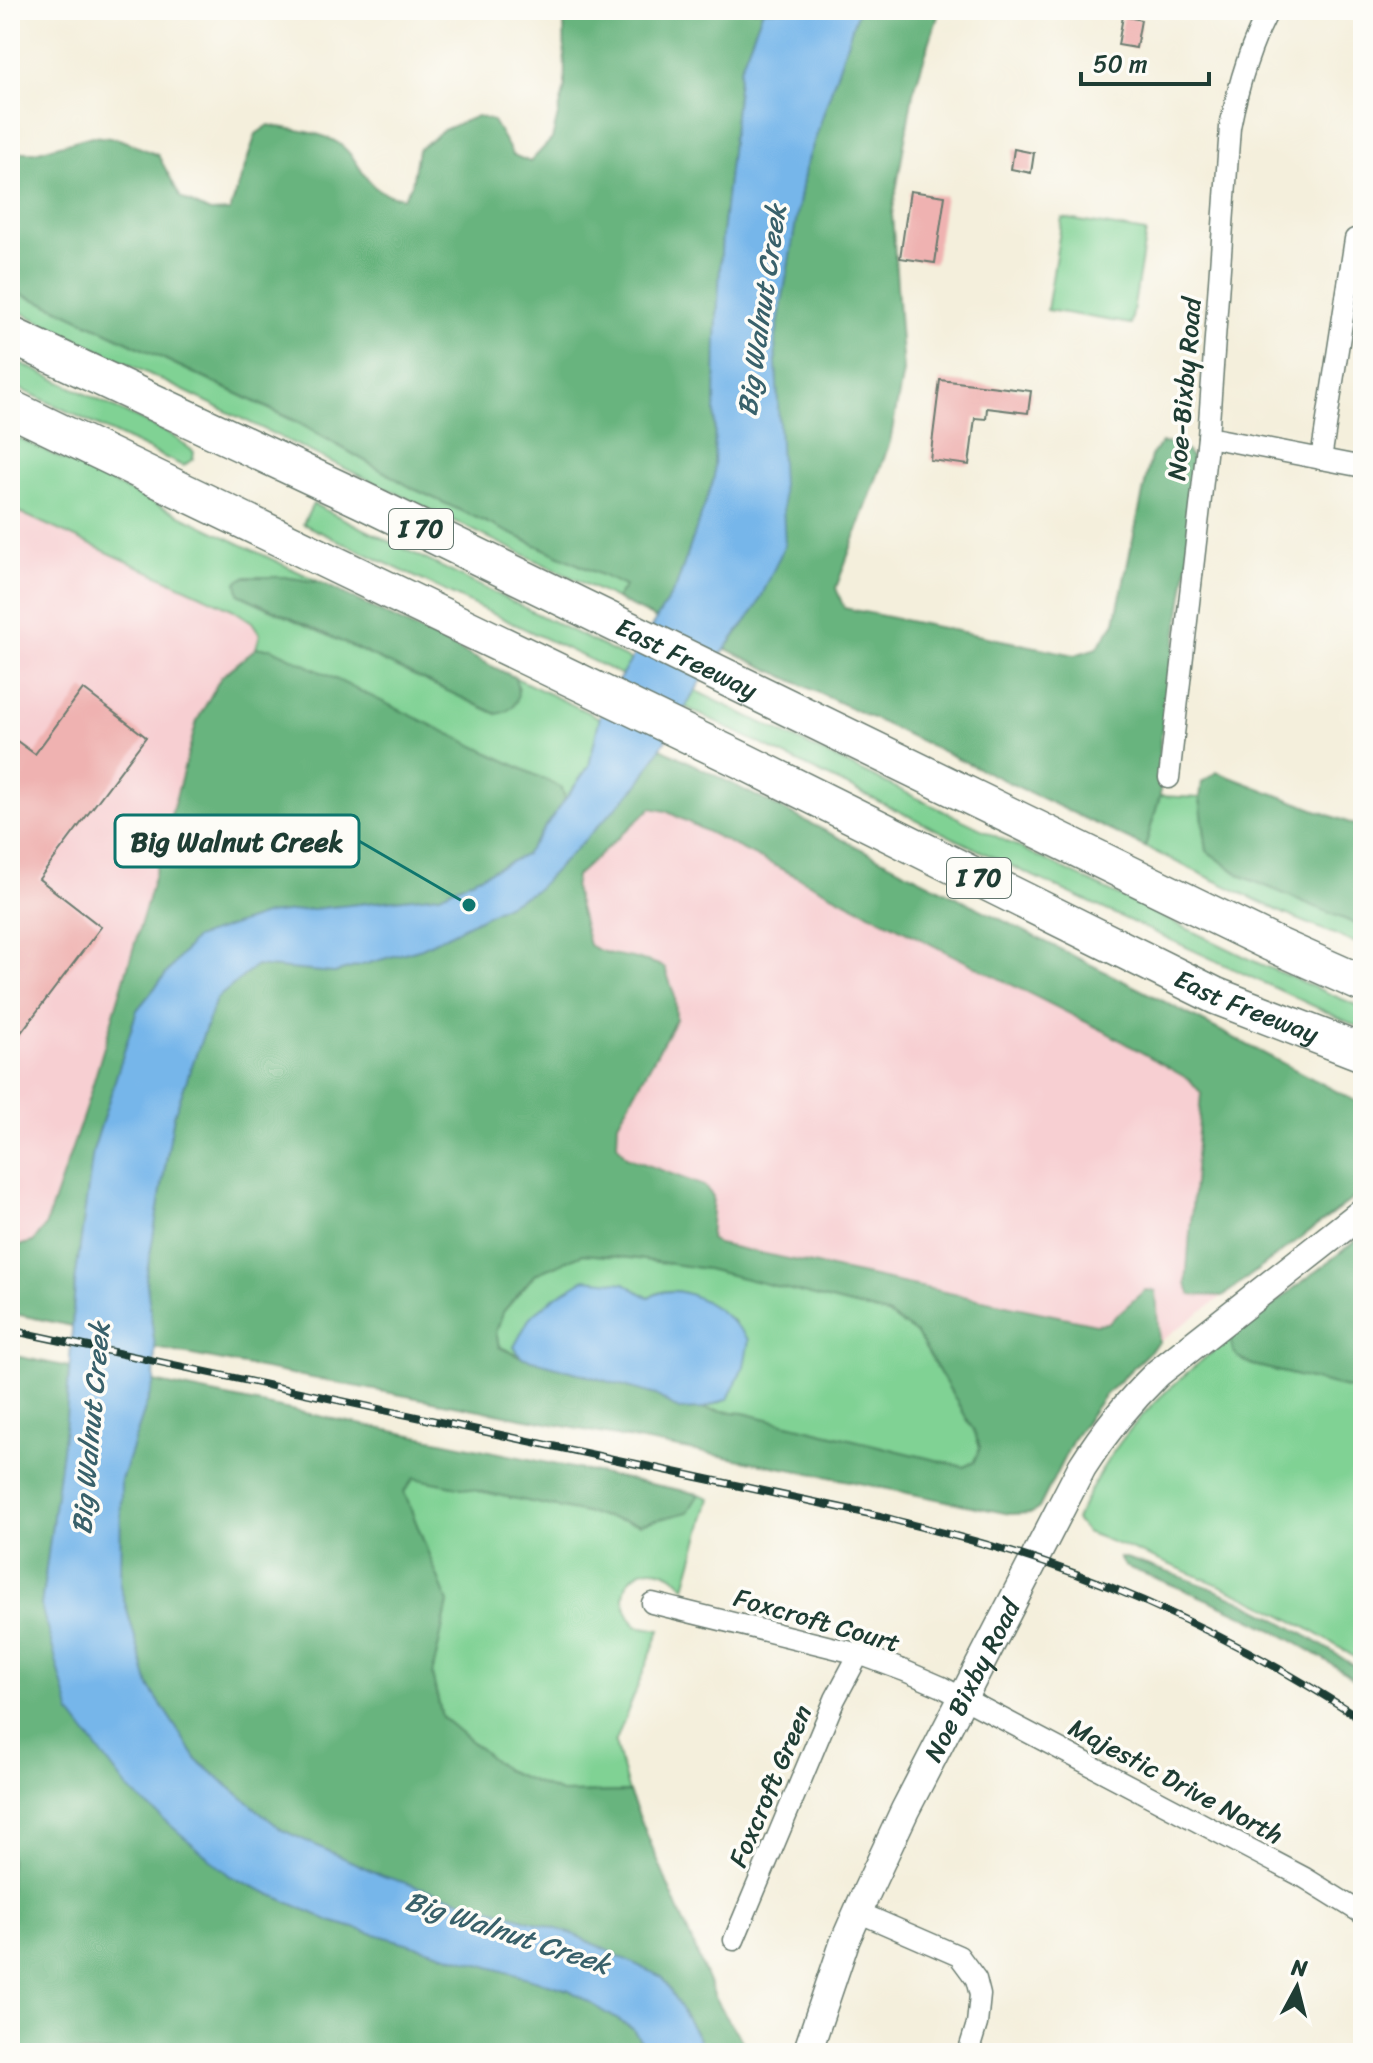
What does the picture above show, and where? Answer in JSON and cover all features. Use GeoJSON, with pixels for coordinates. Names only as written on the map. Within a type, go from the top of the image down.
{"type":"FeatureCollection","features":[{"type":"Feature","properties":{"kind":"highway","name":"East Freeway"},"geometry":{"type":"LineString","coordinates":[[10,335],[298,469],[1257,936],[1363,984]]}},
{"type":"Feature","properties":{"kind":"highway","name":"East Freeway"},"geometry":{"type":"LineString","coordinates":[[10,408],[741,760],[1216,996],[1363,1053]]}},
{"type":"Feature","properties":{"kind":"highway"},"geometry":{"type":"LineString","coordinates":[[1216,996],[1363,1079]]}},
{"type":"Feature","properties":{"kind":"street","name":"Noe-Bixby Road"},"geometry":{"type":"LineString","coordinates":[[1169,778],[1208,437],[1230,127],[1250,49],[1269,10]]}},
{"type":"Feature","properties":{"kind":"street"},"geometry":{"type":"LineString","coordinates":[[1321,459],[1355,239],[1363,240]]}},
{"type":"Feature","properties":{"kind":"street"},"geometry":{"type":"LineString","coordinates":[[1208,437],[1363,467]]}},
{"type":"Feature","properties":{"kind":"street","name":"Noe Bixby Road"},"geometry":{"type":"LineString","coordinates":[[807,2053],[845,1941],[905,1810],[1097,1442],[1132,1398],[1193,1344],[1363,1212]]}},
{"type":"Feature","properties":{"kind":"street","name":"Foxcroft Court"},"geometry":{"type":"LineString","coordinates":[[652,1603],[859,1654],[962,1699]]}},
{"type":"Feature","properties":{"kind":"street","name":"Foxcroft Green"},"geometry":{"type":"LineString","coordinates":[[734,1940],[835,1699],[859,1654]]}},
{"type":"Feature","properties":{"kind":"street","name":"Majestic Drive North"},"geometry":{"type":"LineString","coordinates":[[962,1699],[1305,1878],[1363,1914]]}},
{"type":"Feature","properties":{"kind":"street"},"geometry":{"type":"LineString","coordinates":[[858,1912],[959,1956],[976,1979],[980,1995],[977,2024],[968,2053]]}},
{"type":"Feature","properties":{"kind":"shaded area"},"geometry":{"type":"Polygon","coordinates":[[[10,508],[232,609],[252,621],[260,634],[256,648],[221,677],[197,721],[86,1107],[45,1227],[33,1242],[10,1248],[10,508]]]}},
{"type":"Feature","properties":{"kind":"shaded area"},"geometry":{"type":"Polygon","coordinates":[[[651,808],[666,811],[1102,1030],[1190,1080],[1201,1093],[1186,1284],[1192,1295],[1223,1296],[1159,1342],[1156,1291],[1145,1290],[1108,1324],[1096,1324],[718,1244],[709,1239],[713,1196],[704,1186],[625,1157],[617,1144],[618,1123],[676,1019],[650,960],[597,950],[588,945],[574,888],[576,876],[651,808]]]}},
{"type":"Feature","properties":{"kind":"green space"},"geometry":{"type":"Polygon","coordinates":[[[564,10],[763,10],[740,69],[722,235],[716,338],[714,478],[676,587],[656,619],[616,599],[625,586],[414,489],[298,422],[52,306],[10,290],[10,152],[35,152],[92,136],[119,139],[158,155],[181,198],[210,212],[230,211],[256,134],[269,125],[317,134],[335,141],[350,154],[371,184],[389,195],[403,198],[412,184],[418,150],[443,130],[477,116],[493,121],[513,155],[530,162],[552,139],[565,87],[564,10]]]}},
{"type":"Feature","properties":{"kind":"green space"},"geometry":{"type":"Polygon","coordinates":[[[858,10],[940,10],[913,93],[892,214],[903,372],[890,442],[836,588],[844,608],[1075,655],[1097,648],[1115,622],[1151,456],[1161,443],[1180,444],[1194,460],[1192,536],[1160,742],[1160,796],[1145,847],[726,649],[757,606],[784,545],[775,343],[805,169],[858,10]]]}},
{"type":"Feature","properties":{"kind":"green space"},"geometry":{"type":"Polygon","coordinates":[[[1062,218],[1146,232],[1131,324],[1047,310],[1062,218]]]}},
{"type":"Feature","properties":{"kind":"green space"},"geometry":{"type":"Polygon","coordinates":[[[10,290],[52,306],[298,423],[414,489],[625,586],[616,599],[10,307],[10,290]]]}},
{"type":"Feature","properties":{"kind":"green space"},"geometry":{"type":"Polygon","coordinates":[[[10,358],[170,434],[194,452],[193,459],[183,466],[10,384],[10,358]]]}},
{"type":"Feature","properties":{"kind":"green space"},"geometry":{"type":"Polygon","coordinates":[[[10,434],[322,583],[284,577],[238,582],[240,595],[497,714],[519,689],[514,677],[600,718],[589,766],[565,799],[562,788],[271,649],[256,648],[260,634],[252,622],[232,609],[10,508],[10,434]]]}},
{"type":"Feature","properties":{"kind":"green space"},"geometry":{"type":"Polygon","coordinates":[[[313,504],[631,660],[622,675],[303,524],[313,504]]]}},
{"type":"Feature","properties":{"kind":"green space"},"geometry":{"type":"Polygon","coordinates":[[[245,577],[284,577],[322,583],[514,677],[518,690],[516,701],[510,709],[497,714],[239,594],[237,582],[245,577]]]}},
{"type":"Feature","properties":{"kind":"green space"},"geometry":{"type":"Polygon","coordinates":[[[256,648],[271,648],[562,788],[565,799],[525,855],[440,895],[268,914],[195,938],[137,1010],[93,1151],[72,1326],[10,1313],[10,1248],[33,1242],[45,1227],[86,1107],[197,721],[221,677],[256,648]]]}},
{"type":"Feature","properties":{"kind":"green space"},"geometry":{"type":"Polygon","coordinates":[[[696,691],[1260,964],[1363,1008],[1363,1029],[1007,864],[685,707],[696,691]]]}},
{"type":"Feature","properties":{"kind":"green space"},"geometry":{"type":"Polygon","coordinates":[[[661,748],[1363,1105],[1363,1191],[1223,1296],[1191,1295],[1186,1284],[1201,1093],[1190,1080],[1102,1030],[666,811],[651,808],[576,876],[574,888],[589,945],[607,953],[665,968],[675,997],[676,1019],[618,1123],[617,1144],[626,1157],[704,1186],[713,1196],[710,1239],[718,1244],[1096,1324],[1108,1323],[1145,1290],[1156,1291],[1159,1342],[1103,1397],[1074,1438],[1039,1508],[1032,1513],[1010,1514],[155,1348],[146,1278],[174,1115],[216,999],[256,966],[334,973],[422,948],[536,890],[638,785],[661,748]],[[583,1254],[535,1274],[503,1312],[496,1332],[499,1347],[521,1357],[656,1395],[679,1410],[743,1413],[964,1467],[974,1462],[980,1447],[973,1429],[917,1334],[887,1314],[707,1269],[583,1254]]]}},
{"type":"Feature","properties":{"kind":"green space"},"geometry":{"type":"Polygon","coordinates":[[[1217,772],[1363,828],[1363,927],[1242,876],[1207,851],[1200,798],[1202,782],[1217,772]]]}},
{"type":"Feature","properties":{"kind":"green space"},"geometry":{"type":"Polygon","coordinates":[[[1160,796],[1200,798],[1207,851],[1242,876],[1363,927],[1363,946],[1285,914],[1145,847],[1160,796]]]}},
{"type":"Feature","properties":{"kind":"green space"},"geometry":{"type":"Polygon","coordinates":[[[1363,1235],[1363,1392],[1253,1365],[1236,1355],[1231,1337],[1363,1235]]]}},
{"type":"Feature","properties":{"kind":"green space"},"geometry":{"type":"Polygon","coordinates":[[[583,1254],[707,1269],[887,1314],[917,1334],[973,1429],[980,1447],[974,1462],[964,1467],[743,1413],[702,1409],[728,1399],[735,1322],[705,1302],[682,1292],[660,1292],[649,1298],[624,1283],[514,1347],[521,1357],[499,1346],[496,1332],[503,1312],[535,1274],[583,1254]]]}},
{"type":"Feature","properties":{"kind":"green space"},"geometry":{"type":"Polygon","coordinates":[[[1231,1337],[1236,1355],[1253,1365],[1363,1392],[1363,1663],[1263,1605],[1086,1532],[1076,1520],[1090,1490],[1122,1439],[1160,1397],[1231,1337]]]}},
{"type":"Feature","properties":{"kind":"green space"},"geometry":{"type":"Polygon","coordinates":[[[10,1355],[69,1367],[66,1420],[41,1606],[230,1876],[330,1921],[569,1990],[633,2029],[649,2053],[10,2053],[10,1355]]]}},
{"type":"Feature","properties":{"kind":"green space"},"geometry":{"type":"Polygon","coordinates":[[[154,1382],[699,1494],[688,1512],[640,1524],[414,1478],[404,1492],[448,1603],[432,1675],[442,1717],[505,1770],[561,1793],[629,1792],[718,2004],[750,2053],[707,2053],[662,1977],[383,1876],[282,1830],[197,1760],[149,1686],[120,1586],[121,1480],[154,1382]]]}},
{"type":"Feature","properties":{"kind":"green space"},"geometry":{"type":"Polygon","coordinates":[[[414,1478],[640,1524],[687,1512],[699,1494],[710,1498],[685,1587],[671,1575],[658,1570],[645,1570],[634,1575],[627,1585],[624,1597],[627,1611],[636,1626],[660,1630],[615,1743],[629,1792],[561,1793],[505,1770],[442,1717],[432,1675],[448,1603],[404,1492],[414,1478]]]}},
{"type":"Feature","properties":{"kind":"green space"},"geometry":{"type":"Polygon","coordinates":[[[1119,1558],[1202,1585],[1271,1616],[1363,1672],[1363,1686],[1278,1633],[1218,1604],[1124,1566],[1119,1558]]]}},
{"type":"Feature","properties":{"kind":"water"},"geometry":{"type":"Polygon","coordinates":[[[763,10],[858,10],[805,169],[775,343],[785,545],[757,606],[700,683],[638,785],[536,890],[422,948],[334,973],[256,966],[216,999],[174,1115],[146,1278],[155,1348],[154,1382],[121,1480],[120,1586],[149,1686],[197,1760],[282,1830],[383,1876],[573,1934],[662,1977],[707,2053],[649,2053],[633,2029],[569,1990],[330,1921],[230,1876],[129,1790],[71,1714],[41,1606],[66,1420],[75,1283],[93,1151],[137,1010],[195,938],[268,914],[440,895],[525,855],[589,766],[602,707],[676,587],[714,478],[716,338],[722,235],[740,69],[763,10]]]}},
{"type":"Feature","properties":{"kind":"water"},"geometry":{"type":"Polygon","coordinates":[[[585,1279],[624,1283],[649,1298],[662,1292],[690,1294],[730,1319],[749,1340],[744,1366],[728,1399],[702,1409],[679,1410],[656,1395],[521,1357],[514,1347],[530,1317],[556,1296],[585,1279]]]}},
{"type":"Feature","properties":{"kind":"building"},"geometry":{"type":"Polygon","coordinates":[[[1123,16],[1141,20],[1136,48],[1118,45],[1123,16]]]}},
{"type":"Feature","properties":{"kind":"building"},"geometry":{"type":"Polygon","coordinates":[[[1014,149],[1034,153],[1031,173],[1011,169],[1014,149]]]}},
{"type":"Feature","properties":{"kind":"building"},"geometry":{"type":"Polygon","coordinates":[[[910,191],[945,196],[935,263],[900,258],[910,191]]]}},
{"type":"Feature","properties":{"kind":"building"},"geometry":{"type":"Polygon","coordinates":[[[940,380],[1031,391],[1028,413],[987,408],[986,419],[975,418],[969,465],[930,460],[940,380]]]}},
{"type":"Feature","properties":{"kind":"building"},"geometry":{"type":"Polygon","coordinates":[[[83,689],[146,737],[39,879],[101,927],[10,1047],[10,736],[35,754],[83,689]]]}},
{"type":"Feature","properties":{"kind":"railway"},"geometry":{"type":"LineString","coordinates":[[10,1330],[880,1516],[983,1544],[1094,1581],[1187,1621],[1277,1668],[1363,1720]]}},
{"type":"Feature","properties":{"kind":"place","name":"Big Walnut Creek"},"geometry":{"type":"Point","coordinates":[469,905]}}]}
